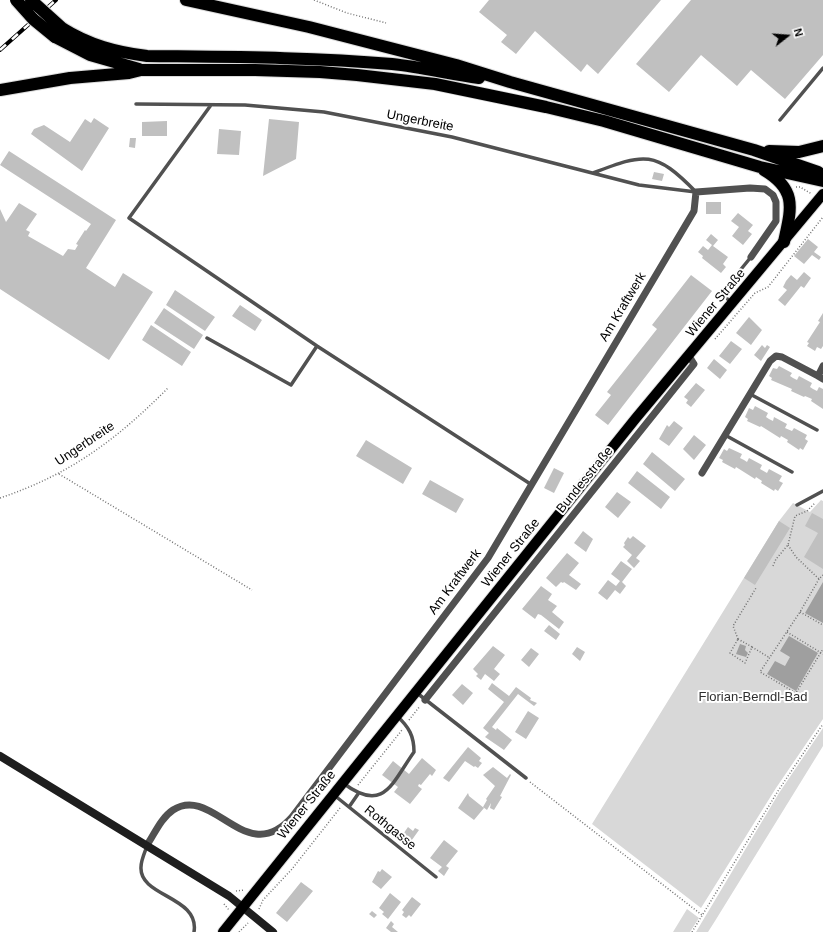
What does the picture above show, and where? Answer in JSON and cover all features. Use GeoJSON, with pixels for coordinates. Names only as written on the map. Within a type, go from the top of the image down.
{"type":"FeatureCollection","features":[{"type":"Feature","properties":{"kind":"highway"},"geometry":{"type":"LineString","coordinates":[[16,0],[33,19],[59,32],[90,55],[141,70]]}},
{"type":"Feature","properties":{"kind":"highway"},"geometry":{"type":"LineString","coordinates":[[31,0],[59,32],[118,52],[147,56],[297,58],[394,65],[510,82]]}},
{"type":"Feature","properties":{"kind":"highway"},"geometry":{"type":"LineString","coordinates":[[186,0],[412,53],[754,150],[818,172],[823,176]]}},
{"type":"Feature","properties":{"kind":"highway"},"geometry":{"type":"LineString","coordinates":[[0,90],[141,70],[255,70],[350,74],[474,91],[604,122],[760,167],[823,181]]}},
{"type":"Feature","properties":{"kind":"highway"},"geometry":{"type":"LineString","coordinates":[[754,150],[799,152],[823,146]]}},
{"type":"Feature","properties":{"kind":"highway"},"geometry":{"type":"LineString","coordinates":[[760,167],[777,179],[786,190],[790,205],[784,242]]}},
{"type":"Feature","properties":{"kind":"main road","name":"Wiener Straße"},"geometry":{"type":"LineString","coordinates":[[223,932],[636,418],[820,198]]}},
{"type":"Feature","properties":{"kind":"street"},"geometry":{"type":"LineString","coordinates":[[696,192],[750,188],[765,189],[774,195],[776,202],[776,221],[751,257]]}},
{"type":"Feature","properties":{"kind":"street","name":"Am Kraftwerk"},"geometry":{"type":"LineString","coordinates":[[147,845],[164,818],[172,811],[188,805],[205,809],[243,831],[250,833],[266,833],[278,829],[286,823],[488,558],[694,211],[696,192]]}},
{"type":"Feature","properties":{"kind":"street","name":"Bundesstraße"},"geometry":{"type":"LineString","coordinates":[[425,700],[694,364],[689,356]]}},
{"type":"Feature","properties":{"kind":"street"},"geometry":{"type":"LineString","coordinates":[[702,473],[770,361],[776,356],[782,357],[820,377],[823,366]]}},
{"type":"Feature","properties":{"kind":"street"},"geometry":{"type":"LineString","coordinates":[[636,418],[644,425]]}},
{"type":"Feature","properties":{"kind":"street"},"geometry":{"type":"LineString","coordinates":[[0,756],[147,845],[243,906],[273,932]]}},
{"type":"Feature","properties":{"kind":"lane"},"geometry":{"type":"LineString","coordinates":[[780,120],[823,68]]}},
{"type":"Feature","properties":{"kind":"lane","name":"Ungerbreite"},"geometry":{"type":"LineString","coordinates":[[136,104],[245,105],[324,112],[452,137],[639,185],[696,192]]}},
{"type":"Feature","properties":{"kind":"lane"},"geometry":{"type":"LineString","coordinates":[[211,105],[129,218],[317,346],[532,485]]}},
{"type":"Feature","properties":{"kind":"lane"},"geometry":{"type":"LineString","coordinates":[[593,173],[623,162],[647,158],[665,164],[696,192]]}},
{"type":"Feature","properties":{"kind":"lane"},"geometry":{"type":"LineString","coordinates":[[732,304],[724,296],[724,290],[751,257]]}},
{"type":"Feature","properties":{"kind":"lane"},"geometry":{"type":"LineString","coordinates":[[207,338],[291,385],[317,346]]}},
{"type":"Feature","properties":{"kind":"lane"},"geometry":{"type":"LineString","coordinates":[[750,394],[817,430]]}},
{"type":"Feature","properties":{"kind":"lane"},"geometry":{"type":"LineString","coordinates":[[725,435],[792,472]]}},
{"type":"Feature","properties":{"kind":"lane"},"geometry":{"type":"LineString","coordinates":[[797,505],[823,491]]}},
{"type":"Feature","properties":{"kind":"lane"},"geometry":{"type":"LineString","coordinates":[[416,693],[526,778]]}},
{"type":"Feature","properties":{"kind":"lane"},"geometry":{"type":"LineString","coordinates":[[342,783],[358,794],[375,796],[388,790],[414,752],[412,735],[406,724],[397,716]]}},
{"type":"Feature","properties":{"kind":"lane","name":"Rothgasse"},"geometry":{"type":"LineString","coordinates":[[333,794],[436,877]]}},
{"type":"Feature","properties":{"kind":"lane"},"geometry":{"type":"LineString","coordinates":[[348,807],[358,794]]}},
{"type":"Feature","properties":{"kind":"lane"},"geometry":{"type":"LineString","coordinates":[[147,845],[141,866],[144,878],[152,887],[180,904],[189,912],[194,922],[194,932]]}},
{"type":"Feature","properties":{"kind":"path"},"geometry":{"type":"LineString","coordinates":[[314,0],[347,13],[386,23]]}},
{"type":"Feature","properties":{"kind":"path"},"geometry":{"type":"LineString","coordinates":[[786,190],[800,187],[820,198]]}},
{"type":"Feature","properties":{"kind":"path"},"geometry":{"type":"LineString","coordinates":[[714,340],[755,293],[768,287],[823,216]]}},
{"type":"Feature","properties":{"kind":"path","name":"Ungerbreite"},"geometry":{"type":"LineString","coordinates":[[0,498],[59,474],[86,459],[138,418],[168,388]]}},
{"type":"Feature","properties":{"kind":"path"},"geometry":{"type":"LineString","coordinates":[[59,474],[252,590]]}},
{"type":"Feature","properties":{"kind":"path"},"geometry":{"type":"LineString","coordinates":[[773,566],[776,559],[788,545],[795,516],[807,510],[816,503]]}},
{"type":"Feature","properties":{"kind":"path"},"geometry":{"type":"LineString","coordinates":[[788,545],[796,557],[819,578]]}},
{"type":"Feature","properties":{"kind":"path"},"geometry":{"type":"LineString","coordinates":[[823,575],[819,578],[800,612],[760,672],[796,693],[822,653],[823,649]]}},
{"type":"Feature","properties":{"kind":"path"},"geometry":{"type":"LineString","coordinates":[[756,588],[733,626],[738,639],[770,658]]}},
{"type":"Feature","properties":{"kind":"path"},"geometry":{"type":"LineString","coordinates":[[800,612],[823,625]]}},
{"type":"Feature","properties":{"kind":"path"},"geometry":{"type":"LineString","coordinates":[[786,632],[822,653]]}},
{"type":"Feature","properties":{"kind":"path"},"geometry":{"type":"LineString","coordinates":[[738,639],[730,653],[745,663],[752,647]]}},
{"type":"Feature","properties":{"kind":"path"},"geometry":{"type":"LineString","coordinates":[[692,932],[778,791],[823,724]]}},
{"type":"Feature","properties":{"kind":"path"},"geometry":{"type":"LineString","coordinates":[[526,778],[702,915]]}},
{"type":"Feature","properties":{"kind":"path"},"geometry":{"type":"LineString","coordinates":[[233,891],[247,889],[263,900]]}},
{"type":"Feature","properties":{"kind":"path"},"geometry":{"type":"LineString","coordinates":[[239,932],[250,922]]}},
{"type":"Feature","properties":{"kind":"green space","name":"Florian-Berndl-Bad"},"geometry":{"type":"Polygon","coordinates":[[[821,500],[823,501],[823,719],[776,788],[701,908],[592,824],[779,521],[793,503],[810,512],[821,500]]]}},
{"type":"Feature","properties":{"kind":"green space"},"geometry":{"type":"Polygon","coordinates":[[[823,728],[823,746],[715,921],[708,932],[696,932],[779,793],[823,728]]]}},
{"type":"Feature","properties":{"kind":"green space"},"geometry":{"type":"Polygon","coordinates":[[[687,909],[699,918],[690,932],[673,932],[687,909]]]}},
{"type":"Feature","properties":{"kind":"shaded area"},"geometry":{"type":"Polygon","coordinates":[[[823,582],[823,623],[805,613],[823,582]]]}},
{"type":"Feature","properties":{"kind":"shaded area"},"geometry":{"type":"Polygon","coordinates":[[[789,636],[818,653],[796,691],[767,674],[775,661],[785,666],[790,657],[780,651],[789,636]]]}},
{"type":"Feature","properties":{"kind":"shaded area"},"geometry":{"type":"Polygon","coordinates":[[[740,644],[746,646],[745,650],[748,653],[746,657],[736,654],[740,644]]]}},
{"type":"Feature","properties":{"kind":"building"},"geometry":{"type":"Polygon","coordinates":[[[489,0],[661,0],[598,74],[587,64],[581,72],[535,31],[516,54],[501,42],[507,35],[479,12],[489,0]]]}},
{"type":"Feature","properties":{"kind":"building"},"geometry":{"type":"Polygon","coordinates":[[[691,0],[823,0],[823,55],[785,99],[751,70],[737,86],[701,55],[669,92],[636,64],[691,0]]]}},
{"type":"Feature","properties":{"kind":"building"},"geometry":{"type":"Polygon","coordinates":[[[94,118],[109,128],[82,171],[31,134],[34,129],[44,125],[70,142],[85,119],[91,123],[94,118]]]}},
{"type":"Feature","properties":{"kind":"building"},"geometry":{"type":"Polygon","coordinates":[[[269,119],[299,122],[296,159],[263,176],[269,119]]]}},
{"type":"Feature","properties":{"kind":"building"},"geometry":{"type":"Polygon","coordinates":[[[167,121],[167,136],[142,136],[142,122],[167,121]]]}},
{"type":"Feature","properties":{"kind":"building"},"geometry":{"type":"Polygon","coordinates":[[[219,129],[241,131],[239,155],[217,154],[219,129]]]}},
{"type":"Feature","properties":{"kind":"building"},"geometry":{"type":"Polygon","coordinates":[[[130,138],[136,138],[135,148],[129,147],[130,138]]]}},
{"type":"Feature","properties":{"kind":"building"},"geometry":{"type":"Polygon","coordinates":[[[9,151],[116,220],[86,268],[115,287],[123,273],[153,292],[109,360],[0,289],[0,209],[6,222],[19,203],[37,214],[26,230],[30,232],[28,236],[63,256],[68,249],[75,250],[78,245],[76,244],[91,224],[0,165],[9,151]]]}},
{"type":"Feature","properties":{"kind":"building"},"geometry":{"type":"Polygon","coordinates":[[[654,172],[664,174],[662,181],[652,179],[654,172]]]}},
{"type":"Feature","properties":{"kind":"building"},"geometry":{"type":"Polygon","coordinates":[[[706,202],[721,202],[721,214],[706,214],[706,202]]]}},
{"type":"Feature","properties":{"kind":"building"},"geometry":{"type":"Polygon","coordinates":[[[738,213],[753,225],[748,231],[752,234],[743,245],[732,236],[739,227],[731,221],[738,213]]]}},
{"type":"Feature","properties":{"kind":"building"},"geometry":{"type":"Polygon","coordinates":[[[711,234],[718,240],[713,246],[728,257],[723,264],[726,267],[721,273],[702,258],[703,256],[698,252],[703,246],[708,250],[712,245],[706,240],[711,234]]]}},
{"type":"Feature","properties":{"kind":"building"},"geometry":{"type":"Polygon","coordinates":[[[808,239],[818,247],[814,252],[821,257],[819,260],[812,255],[804,264],[794,256],[808,239]]]}},
{"type":"Feature","properties":{"kind":"building"},"geometry":{"type":"Polygon","coordinates":[[[804,272],[811,278],[804,288],[801,286],[785,306],[778,300],[787,290],[783,287],[786,281],[791,275],[797,280],[804,272]]]}},
{"type":"Feature","properties":{"kind":"building"},"geometry":{"type":"Polygon","coordinates":[[[691,275],[712,291],[608,425],[595,415],[611,395],[607,392],[657,329],[652,325],[691,275]]]}},
{"type":"Feature","properties":{"kind":"building"},"geometry":{"type":"Polygon","coordinates":[[[175,290],[215,317],[205,331],[166,305],[175,290]]]}},
{"type":"Feature","properties":{"kind":"building"},"geometry":{"type":"Polygon","coordinates":[[[240,305],[262,320],[255,331],[232,316],[240,305]]]}},
{"type":"Feature","properties":{"kind":"building"},"geometry":{"type":"Polygon","coordinates":[[[164,308],[203,335],[194,349],[154,323],[164,308]]]}},
{"type":"Feature","properties":{"kind":"building"},"geometry":{"type":"Polygon","coordinates":[[[823,313],[823,346],[821,349],[817,347],[815,351],[807,346],[809,343],[807,342],[820,322],[818,321],[823,313]]]}},
{"type":"Feature","properties":{"kind":"building"},"geometry":{"type":"Polygon","coordinates":[[[749,317],[762,330],[751,345],[736,333],[749,317]]]}},
{"type":"Feature","properties":{"kind":"building"},"geometry":{"type":"Polygon","coordinates":[[[151,325],[191,352],[182,366],[142,340],[151,325]]]}},
{"type":"Feature","properties":{"kind":"building"},"geometry":{"type":"Polygon","coordinates":[[[731,341],[742,349],[730,364],[719,356],[731,341]]]}},
{"type":"Feature","properties":{"kind":"building"},"geometry":{"type":"Polygon","coordinates":[[[762,345],[765,348],[767,345],[770,347],[761,361],[754,355],[762,345]]]}},
{"type":"Feature","properties":{"kind":"building"},"geometry":{"type":"Polygon","coordinates":[[[714,359],[727,370],[720,379],[707,368],[714,359]]]}},
{"type":"Feature","properties":{"kind":"building"},"geometry":{"type":"Polygon","coordinates":[[[779,366],[792,373],[790,376],[793,378],[797,380],[799,376],[812,383],[810,387],[813,389],[817,391],[819,387],[823,389],[823,409],[811,401],[812,399],[791,391],[792,389],[771,380],[772,378],[769,376],[773,368],[777,369],[779,366]]]}},
{"type":"Feature","properties":{"kind":"building"},"geometry":{"type":"Polygon","coordinates":[[[696,383],[705,390],[691,407],[686,403],[688,400],[684,397],[696,383]]]}},
{"type":"Feature","properties":{"kind":"building"},"geometry":{"type":"Polygon","coordinates":[[[755,406],[768,413],[766,417],[769,419],[773,421],[774,417],[787,424],[785,428],[792,431],[794,428],[807,435],[805,439],[808,441],[803,450],[800,448],[799,450],[781,436],[780,438],[761,426],[760,427],[747,421],[748,419],[745,417],[749,408],[753,410],[755,406]]]}},
{"type":"Feature","properties":{"kind":"building"},"geometry":{"type":"Polygon","coordinates":[[[674,421],[683,428],[669,446],[659,439],[667,425],[669,427],[674,421]]]}},
{"type":"Feature","properties":{"kind":"building"},"geometry":{"type":"Polygon","coordinates":[[[694,435],[706,445],[694,460],[683,449],[694,435]]]}},
{"type":"Feature","properties":{"kind":"building"},"geometry":{"type":"Polygon","coordinates":[[[366,440],[412,468],[403,484],[356,456],[366,440]]]}},
{"type":"Feature","properties":{"kind":"building"},"geometry":{"type":"Polygon","coordinates":[[[729,448],[742,454],[740,458],[747,462],[749,458],[762,465],[760,469],[767,473],[769,469],[782,476],[779,481],[783,483],[778,491],[775,489],[774,491],[761,483],[762,481],[756,477],[755,479],[736,467],[735,469],[722,462],[723,460],[719,458],[724,449],[727,451],[729,448]]]}},
{"type":"Feature","properties":{"kind":"building"},"geometry":{"type":"Polygon","coordinates":[[[652,452],[685,479],[675,491],[643,464],[652,452]]]}},
{"type":"Feature","properties":{"kind":"building"},"geometry":{"type":"Polygon","coordinates":[[[554,468],[564,473],[554,493],[544,488],[554,468]]]}},
{"type":"Feature","properties":{"kind":"building"},"geometry":{"type":"Polygon","coordinates":[[[637,471],[670,497],[661,509],[628,483],[637,471]]]}},
{"type":"Feature","properties":{"kind":"building"},"geometry":{"type":"Polygon","coordinates":[[[430,480],[464,499],[456,513],[422,494],[430,480]]]}},
{"type":"Feature","properties":{"kind":"building"},"geometry":{"type":"Polygon","coordinates":[[[617,492],[631,502],[618,518],[605,507],[617,492]]]}},
{"type":"Feature","properties":{"kind":"building"},"geometry":{"type":"Polygon","coordinates":[[[812,513],[823,519],[823,569],[804,557],[818,533],[805,526],[812,513]]]}},
{"type":"Feature","properties":{"kind":"building"},"geometry":{"type":"Polygon","coordinates":[[[779,521],[790,528],[755,585],[744,578],[779,521]]]}},
{"type":"Feature","properties":{"kind":"building"},"geometry":{"type":"Polygon","coordinates":[[[583,531],[593,539],[586,552],[574,543],[583,531]]]}},
{"type":"Feature","properties":{"kind":"building"},"geometry":{"type":"Polygon","coordinates":[[[633,536],[646,546],[636,558],[640,561],[634,568],[627,561],[632,555],[623,547],[628,537],[630,539],[633,536]]]}},
{"type":"Feature","properties":{"kind":"building"},"geometry":{"type":"Polygon","coordinates":[[[567,553],[579,563],[569,575],[581,584],[576,590],[564,582],[561,582],[556,587],[546,578],[567,553]]]}},
{"type":"Feature","properties":{"kind":"building"},"geometry":{"type":"Polygon","coordinates":[[[621,561],[632,569],[622,582],[626,586],[620,594],[615,590],[607,600],[598,593],[608,580],[616,586],[620,581],[611,574],[621,561]]]}},
{"type":"Feature","properties":{"kind":"building"},"geometry":{"type":"Polygon","coordinates":[[[541,586],[552,594],[548,600],[557,606],[552,612],[564,622],[559,629],[541,615],[538,614],[535,619],[522,609],[541,586]]]}},
{"type":"Feature","properties":{"kind":"building"},"geometry":{"type":"Polygon","coordinates":[[[549,625],[560,634],[556,640],[544,631],[549,625]]]}},
{"type":"Feature","properties":{"kind":"building"},"geometry":{"type":"Polygon","coordinates":[[[493,646],[505,655],[494,669],[500,674],[494,681],[485,674],[481,680],[476,676],[478,674],[473,669],[493,646]]]}},
{"type":"Feature","properties":{"kind":"building"},"geometry":{"type":"Polygon","coordinates":[[[577,647],[585,652],[580,661],[572,654],[577,647]]]}},
{"type":"Feature","properties":{"kind":"building"},"geometry":{"type":"Polygon","coordinates":[[[531,648],[539,654],[529,667],[521,660],[531,648]]]}},
{"type":"Feature","properties":{"kind":"building"},"geometry":{"type":"Polygon","coordinates":[[[492,683],[509,696],[516,687],[531,698],[530,700],[537,703],[534,706],[518,694],[492,727],[496,730],[497,728],[512,740],[504,750],[485,737],[489,733],[483,728],[504,702],[488,689],[492,683]]]}},
{"type":"Feature","properties":{"kind":"building"},"geometry":{"type":"Polygon","coordinates":[[[462,684],[473,693],[463,705],[452,695],[462,684]]]}},
{"type":"Feature","properties":{"kind":"building"},"geometry":{"type":"Polygon","coordinates":[[[528,711],[539,718],[526,739],[515,732],[528,711]]]}},
{"type":"Feature","properties":{"kind":"building"},"geometry":{"type":"Polygon","coordinates":[[[468,747],[481,758],[479,761],[482,763],[478,768],[465,761],[449,782],[443,778],[468,747]]]}},
{"type":"Feature","properties":{"kind":"building"},"geometry":{"type":"Polygon","coordinates":[[[422,758],[436,770],[432,776],[430,774],[421,785],[419,784],[418,786],[422,789],[410,804],[394,792],[398,787],[382,775],[393,761],[409,774],[422,758]]]}},
{"type":"Feature","properties":{"kind":"building"},"geometry":{"type":"Polygon","coordinates":[[[493,767],[507,778],[510,774],[511,775],[500,796],[502,797],[494,810],[490,808],[491,803],[487,810],[483,807],[487,800],[486,799],[495,786],[483,775],[493,767]]]}},
{"type":"Feature","properties":{"kind":"building"},"geometry":{"type":"Polygon","coordinates":[[[468,793],[469,796],[484,808],[474,820],[458,808],[468,793]]]}},
{"type":"Feature","properties":{"kind":"building"},"geometry":{"type":"Polygon","coordinates":[[[408,827],[413,831],[415,828],[419,830],[409,844],[401,837],[408,827]]]}},
{"type":"Feature","properties":{"kind":"building"},"geometry":{"type":"Polygon","coordinates":[[[444,840],[458,851],[446,866],[449,868],[444,876],[438,871],[442,867],[430,858],[444,840]]]}},
{"type":"Feature","properties":{"kind":"building"},"geometry":{"type":"Polygon","coordinates":[[[382,869],[392,877],[381,889],[372,882],[378,871],[380,872],[382,869]]]}},
{"type":"Feature","properties":{"kind":"building"},"geometry":{"type":"Polygon","coordinates":[[[301,882],[313,891],[287,922],[276,913],[301,882]]]}},
{"type":"Feature","properties":{"kind":"building"},"geometry":{"type":"Polygon","coordinates":[[[390,893],[401,902],[388,919],[382,914],[384,912],[379,908],[390,893]]]}},
{"type":"Feature","properties":{"kind":"building"},"geometry":{"type":"Polygon","coordinates":[[[412,897],[421,904],[411,917],[409,915],[406,918],[402,915],[404,912],[402,910],[412,897]]]}},
{"type":"Feature","properties":{"kind":"building"},"geometry":{"type":"Polygon","coordinates":[[[372,911],[377,915],[374,918],[369,914],[372,911]]]}},
{"type":"Feature","properties":{"kind":"building"},"geometry":{"type":"Polygon","coordinates":[[[391,921],[394,924],[392,927],[398,932],[391,932],[386,928],[391,921]]]}},
{"type":"Feature","properties":{"kind":"railway"},"geometry":{"type":"LineString","coordinates":[[0,50],[56,0]]}}]}
